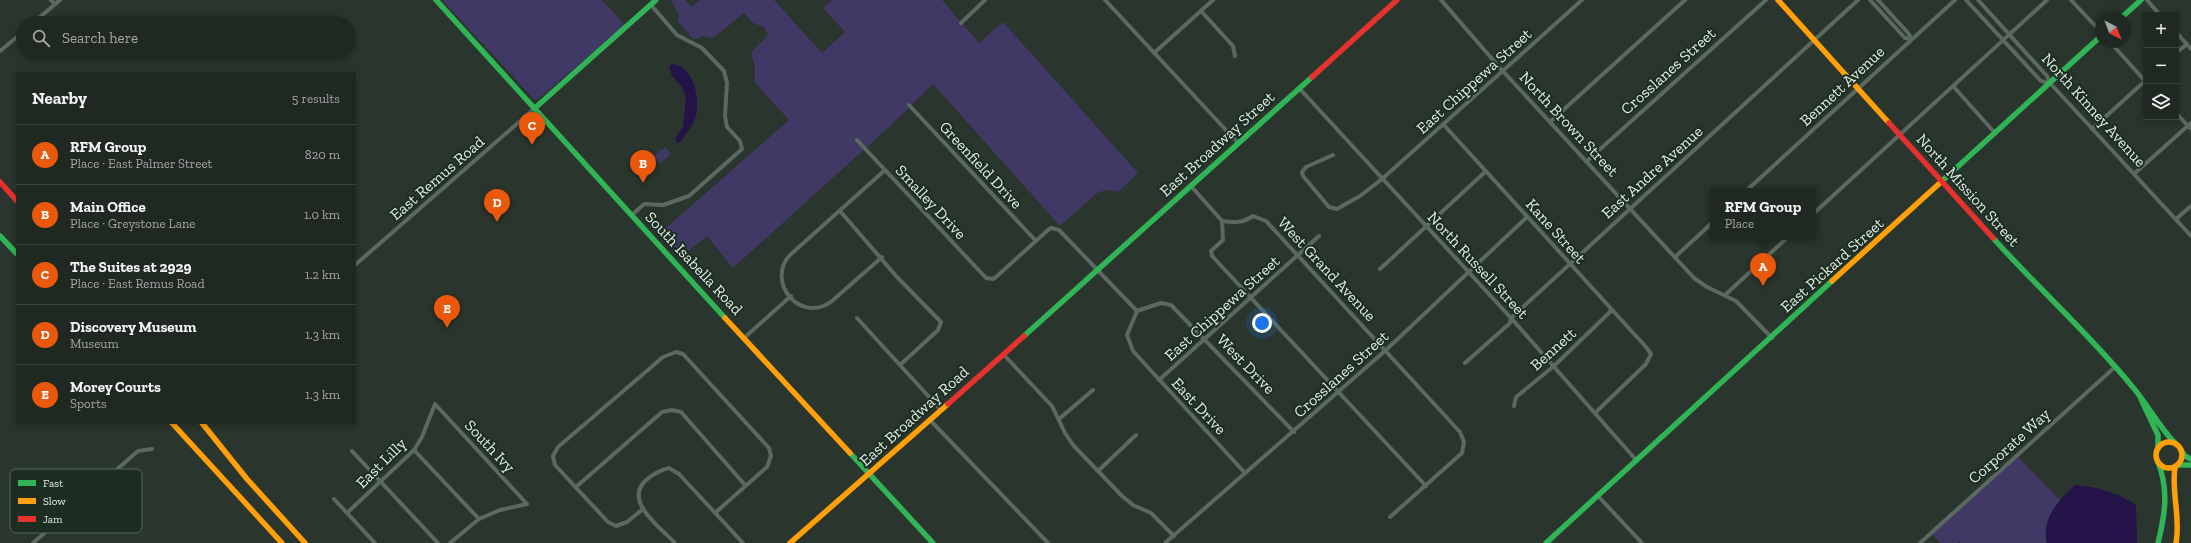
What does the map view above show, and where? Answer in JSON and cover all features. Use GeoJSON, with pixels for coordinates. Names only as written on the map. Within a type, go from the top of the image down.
{"type":"FeatureCollection","features":[{"type":"Feature","properties":{"kind":"main road","name":"South Isabella Road"},"geometry":{"type":"LineString","coordinates":[[436,0],[869,475],[933,543]]}},
{"type":"Feature","properties":{"kind":"main road"},"geometry":{"type":"LineString","coordinates":[[535,108],[656,0]]}},
{"type":"Feature","properties":{"kind":"main road","name":"East Broadway Street"},"geometry":{"type":"LineString","coordinates":[[1055,308],[1397,0]]}},
{"type":"Feature","properties":{"kind":"main road","name":"North Mission Street"},"geometry":{"type":"LineString","coordinates":[[1778,0],[1859,87],[1942,181],[2115,367],[2150,409],[2166,434],[2185,456],[2191,459]]}},
{"type":"Feature","properties":{"kind":"main road"},"geometry":{"type":"LineString","coordinates":[[2128,12],[2141,0]]}},
{"type":"Feature","properties":{"kind":"main road","name":"East Pickard Street"},"geometry":{"type":"LineString","coordinates":[[1546,543],[2095,42]]}},
{"type":"Feature","properties":{"kind":"main road"},"geometry":{"type":"LineString","coordinates":[[0,182],[16,200]]}},
{"type":"Feature","properties":{"kind":"main road"},"geometry":{"type":"LineString","coordinates":[[0,236],[16,253]]}},
{"type":"Feature","properties":{"kind":"main road","name":"East Broadway Road"},"geometry":{"type":"LineString","coordinates":[[790,543],[869,475],[1055,308]]}},
{"type":"Feature","properties":{"kind":"main road","name":"North Mission Street"},"geometry":{"type":"LineString","coordinates":[[2140,397],[2144,410],[2159,436],[2156,455],[2158,462]]}},
{"type":"Feature","properties":{"kind":"main road"},"geometry":{"type":"LineString","coordinates":[[173,424],[282,543]]}},
{"type":"Feature","properties":{"kind":"main road"},"geometry":{"type":"LineString","coordinates":[[203,424],[247,479],[305,543]]}},
{"type":"Feature","properties":{"kind":"main road"},"geometry":{"type":"LineString","coordinates":[[2158,448],[2166,443],[2175,443]]}},
{"type":"Feature","properties":{"kind":"main road"},"geometry":{"type":"LineString","coordinates":[[2176,543],[2179,520],[2173,484],[2177,466],[2182,457],[2181,450]]}},
{"type":"Feature","properties":{"kind":"main road"},"geometry":{"type":"LineString","coordinates":[[2158,462],[2166,468],[2191,464]]}},
{"type":"Feature","properties":{"kind":"main road"},"geometry":{"type":"LineString","coordinates":[[2158,462],[2165,481],[2166,499],[2164,517],[2158,543]]}},
{"type":"Feature","properties":{"kind":"street"},"geometry":{"type":"LineString","coordinates":[[50,0],[55,4]]}},
{"type":"Feature","properties":{"kind":"street"},"geometry":{"type":"LineString","coordinates":[[41,16],[60,0]]}},
{"type":"Feature","properties":{"kind":"street"},"geometry":{"type":"LineString","coordinates":[[961,23],[985,0]]}},
{"type":"Feature","properties":{"kind":"street"},"geometry":{"type":"LineString","coordinates":[[1105,0],[1238,143]]}},
{"type":"Feature","properties":{"kind":"street"},"geometry":{"type":"LineString","coordinates":[[1154,53],[1213,0]]}},
{"type":"Feature","properties":{"kind":"street","name":"North Brown Street"},"geometry":{"type":"LineString","coordinates":[[1441,0],[1630,209],[1701,284],[1725,295],[1744,308],[1772,338]]}},
{"type":"Feature","properties":{"kind":"street","name":"East Chippewa Street"},"geometry":{"type":"LineString","coordinates":[[1333,155],[1306,167],[1302,172],[1329,207],[1337,209],[1360,196],[1382,180],[1582,0]]}},
{"type":"Feature","properties":{"kind":"street"},"geometry":{"type":"LineString","coordinates":[[1551,121],[1685,0]]}},
{"type":"Feature","properties":{"kind":"street","name":"Crosslanes Street"},"geometry":{"type":"LineString","coordinates":[[1587,160],[1766,0]]}},
{"type":"Feature","properties":{"kind":"street","name":"East Andre Avenue"},"geometry":{"type":"LineString","coordinates":[[1465,363],[1510,324],[1511,318],[1569,263],[1816,40],[1858,0]]}},
{"type":"Feature","properties":{"kind":"street"},"geometry":{"type":"LineString","coordinates":[[1870,0],[1906,38],[1910,39]]}},
{"type":"Feature","properties":{"kind":"street"},"geometry":{"type":"LineString","coordinates":[[1878,0],[1909,34],[1910,39]]}},
{"type":"Feature","properties":{"kind":"street","name":"Bennett Avenue"},"geometry":{"type":"LineString","coordinates":[[1749,188],[1910,39],[1955,0]]}},
{"type":"Feature","properties":{"kind":"street"},"geometry":{"type":"LineString","coordinates":[[1966,0],[2041,81],[2050,83]]}},
{"type":"Feature","properties":{"kind":"street","name":"North Kinney Avenue"},"geometry":{"type":"LineString","coordinates":[[1978,0],[2048,76],[2050,83],[2135,173],[2191,236]]}},
{"type":"Feature","properties":{"kind":"street"},"geometry":{"type":"LineString","coordinates":[[1816,211],[2047,0]]}},
{"type":"Feature","properties":{"kind":"street"},"geometry":{"type":"LineString","coordinates":[[2071,0],[2095,26]]}},
{"type":"Feature","properties":{"kind":"street"},"geometry":{"type":"LineString","coordinates":[[2147,0],[2157,12]]}},
{"type":"Feature","properties":{"kind":"street"},"geometry":{"type":"LineString","coordinates":[[632,215],[644,204],[663,205],[689,196],[742,149],[740,141],[727,127],[725,116],[727,83],[724,71],[702,48],[677,35],[651,5]]}},
{"type":"Feature","properties":{"kind":"street"},"geometry":{"type":"LineString","coordinates":[[1201,11],[1233,46],[1235,56]]}},
{"type":"Feature","properties":{"kind":"street"},"geometry":{"type":"LineString","coordinates":[[2179,35],[2191,49]]}},
{"type":"Feature","properties":{"kind":"street"},"geometry":{"type":"LineString","coordinates":[[0,51],[16,38]]}},
{"type":"Feature","properties":{"kind":"street"},"geometry":{"type":"LineString","coordinates":[[2179,51],[2187,44]]}},
{"type":"Feature","properties":{"kind":"street"},"geometry":{"type":"LineString","coordinates":[[2116,48],[2143,78]]}},
{"type":"Feature","properties":{"kind":"street"},"geometry":{"type":"LineString","coordinates":[[2092,129],[2143,84]]}},
{"type":"Feature","properties":{"kind":"street"},"geometry":{"type":"LineString","coordinates":[[1953,86],[1995,133]]}},
{"type":"Feature","properties":{"kind":"street","name":"North Russell Street"},"geometry":{"type":"LineString","coordinates":[[1299,88],[1382,180],[1511,318],[1596,412],[1637,461]]}},
{"type":"Feature","properties":{"kind":"street","name":"Greenfield Drive"},"geometry":{"type":"LineString","coordinates":[[909,105],[1036,241]]}},
{"type":"Feature","properties":{"kind":"street","name":"East Remus Road"},"geometry":{"type":"LineString","coordinates":[[356,264],[535,108]]}},
{"type":"Feature","properties":{"kind":"street"},"geometry":{"type":"LineString","coordinates":[[2135,173],[2190,126],[2179,116]]}},
{"type":"Feature","properties":{"kind":"street","name":"Kane Street"},"geometry":{"type":"LineString","coordinates":[[1443,124],[1485,172],[1646,346],[1651,354],[1646,364],[1596,412]]}},
{"type":"Feature","properties":{"kind":"street","name":"Smalley Drive"},"geometry":{"type":"LineString","coordinates":[[857,140],[982,275],[990,279],[996,276],[1036,241]]}},
{"type":"Feature","properties":{"kind":"street"},"geometry":{"type":"LineString","coordinates":[[882,257],[826,306],[808,309],[802,307],[791,296],[781,279],[782,266],[790,255],[885,170]]}},
{"type":"Feature","properties":{"kind":"street"},"geometry":{"type":"LineString","coordinates":[[1380,269],[1485,172]]}},
{"type":"Feature","properties":{"kind":"street"},"geometry":{"type":"LineString","coordinates":[[1191,186],[1222,221],[1223,240],[1211,251],[1212,256],[1426,486],[1390,517]]}},
{"type":"Feature","properties":{"kind":"street"},"geometry":{"type":"LineString","coordinates":[[2176,219],[2191,206]]}},
{"type":"Feature","properties":{"kind":"street"},"geometry":{"type":"LineString","coordinates":[[840,211],[882,257],[897,276],[941,322],[938,330],[900,365]]}},
{"type":"Feature","properties":{"kind":"street","name":"West Grand Avenue"},"geometry":{"type":"LineString","coordinates":[[1222,221],[1235,223],[1245,222],[1253,216],[1262,217],[1460,432],[1464,442],[1462,453],[1426,486]]}},
{"type":"Feature","properties":{"kind":"street","name":"Crosslanes Street"},"geometry":{"type":"LineString","coordinates":[[1165,543],[1294,432],[1386,350],[1527,217]]}},
{"type":"Feature","properties":{"kind":"street"},"geometry":{"type":"LineString","coordinates":[[1675,257],[1710,225]]}},
{"type":"Feature","properties":{"kind":"street"},"geometry":{"type":"LineString","coordinates":[[1036,241],[1051,228],[1059,230],[1137,311]]}},
{"type":"Feature","properties":{"kind":"street","name":"East Chippewa Street"},"geometry":{"type":"LineString","coordinates":[[1159,380],[1252,298],[1319,236]]}},
{"type":"Feature","properties":{"kind":"street"},"geometry":{"type":"LineString","coordinates":[[1725,295],[1785,240]]}},
{"type":"Feature","properties":{"kind":"street"},"geometry":{"type":"LineString","coordinates":[[744,338],[791,296]]}},
{"type":"Feature","properties":{"kind":"street","name":"West Drive"},"geometry":{"type":"LineString","coordinates":[[1137,311],[1160,303],[1172,305],[1294,432]]}},
{"type":"Feature","properties":{"kind":"street","name":"Bennett"},"geometry":{"type":"LineString","coordinates":[[1514,406],[1516,397],[1554,366],[1612,310]]}},
{"type":"Feature","properties":{"kind":"street","name":"East Drive"},"geometry":{"type":"LineString","coordinates":[[1137,311],[1128,329],[1128,342],[1133,351],[1245,473]]}},
{"type":"Feature","properties":{"kind":"street"},"geometry":{"type":"LineString","coordinates":[[857,318],[941,410]]}},
{"type":"Feature","properties":{"kind":"street"},"geometry":{"type":"LineString","coordinates":[[643,509],[627,522],[616,526],[608,522],[555,465],[553,456],[558,446],[663,357],[676,352],[683,354],[769,448],[771,456],[767,467],[715,513]]}},
{"type":"Feature","properties":{"kind":"street"},"geometry":{"type":"LineString","coordinates":[[1003,354],[1048,402],[1059,419],[1068,439],[1098,471],[1128,501],[1150,512],[1174,536]]}},
{"type":"Feature","properties":{"kind":"street","name":"Corporate Way"},"geometry":{"type":"LineString","coordinates":[[1920,543],[2115,367]]}},
{"type":"Feature","properties":{"kind":"street"},"geometry":{"type":"LineString","coordinates":[[1059,419],[1093,390]]}},
{"type":"Feature","properties":{"kind":"street","name":"East Lilly"},"geometry":{"type":"LineString","coordinates":[[348,512],[414,450],[422,437],[435,404]]}},
{"type":"Feature","properties":{"kind":"street","name":"South Ivy"},"geometry":{"type":"LineString","coordinates":[[435,404],[527,504],[500,510],[479,519]]}},
{"type":"Feature","properties":{"kind":"street"},"geometry":{"type":"LineString","coordinates":[[576,487],[662,412],[672,410],[681,412],[745,485]]}},
{"type":"Feature","properties":{"kind":"street"},"geometry":{"type":"LineString","coordinates":[[930,420],[1048,543]]}},
{"type":"Feature","properties":{"kind":"street"},"geometry":{"type":"LineString","coordinates":[[1098,471],[1136,435]]}},
{"type":"Feature","properties":{"kind":"street"},"geometry":{"type":"LineString","coordinates":[[117,469],[138,451],[152,449]]}},
{"type":"Feature","properties":{"kind":"street"},"geometry":{"type":"LineString","coordinates":[[414,450],[479,519],[450,543]]}},
{"type":"Feature","properties":{"kind":"street"},"geometry":{"type":"LineString","coordinates":[[352,451],[382,481],[438,543]]}},
{"type":"Feature","properties":{"kind":"street"},"geometry":{"type":"LineString","coordinates":[[675,543],[643,509],[638,499],[638,489],[659,470],[670,468],[679,474],[743,543]]}},
{"type":"Feature","properties":{"kind":"street"},"geometry":{"type":"LineString","coordinates":[[1598,496],[1642,543]]}},
{"type":"Feature","properties":{"kind":"street"},"geometry":{"type":"LineString","coordinates":[[334,499],[348,512],[375,543]]}},
{"type":"Feature","properties":{"kind":"street"},"geometry":{"type":"LineString","coordinates":[[33,543],[44,533]]}},
{"type":"Feature","properties":{"kind":"shaded area"},"geometry":{"type":"Polygon","coordinates":[[[442,0],[602,0],[625,25],[537,100],[533,98],[442,0]]]}},
{"type":"Feature","properties":{"kind":"shaded area"},"geometry":{"type":"Polygon","coordinates":[[[671,0],[685,0],[692,7],[700,0],[774,0],[822,53],[845,32],[823,8],[832,0],[942,0],[979,43],[1003,22],[1138,173],[1118,192],[1106,190],[1097,193],[1060,226],[933,84],[889,127],[733,268],[707,236],[681,257],[659,234],[789,120],[755,83],[755,65],[751,54],[768,34],[764,27],[753,23],[744,13],[713,38],[703,36],[695,39],[691,37],[678,21],[679,15],[671,0]]]}},
{"type":"Feature","properties":{"kind":"shaded area"},"geometry":{"type":"Polygon","coordinates":[[[672,64],[680,66],[686,70],[694,84],[697,101],[695,119],[680,143],[677,143],[675,139],[683,127],[686,97],[681,86],[672,76],[669,66],[672,64]]]}},
{"type":"Feature","properties":{"kind":"shaded area"},"geometry":{"type":"Polygon","coordinates":[[[665,147],[671,154],[660,164],[653,157],[665,147]]]}},
{"type":"Feature","properties":{"kind":"shaded area"},"geometry":{"type":"Polygon","coordinates":[[[2016,455],[2060,500],[2047,525],[2047,543],[1961,543],[1959,541],[1957,543],[1941,543],[1931,533],[2016,455]]]}},
{"type":"Feature","properties":{"kind":"shaded area"},"geometry":{"type":"Polygon","coordinates":[[[2075,485],[2107,491],[2136,505],[2137,543],[2047,543],[2046,534],[2049,518],[2058,503],[2075,485]]]}},
{"type":"Feature","properties":{"kind":"traffic: fast"},"geometry":{"type":"LineString","coordinates":[[436,0],[725,318]]}},
{"type":"Feature","properties":{"kind":"traffic: fast"},"geometry":{"type":"LineString","coordinates":[[535,108],[656,0]]}},
{"type":"Feature","properties":{"kind":"traffic: fast"},"geometry":{"type":"LineString","coordinates":[[2128,12],[2141,0]]}},
{"type":"Feature","properties":{"kind":"traffic: fast"},"geometry":{"type":"LineString","coordinates":[[1942,181],[2095,41]]}},
{"type":"Feature","properties":{"kind":"traffic: fast"},"geometry":{"type":"LineString","coordinates":[[1024,336],[1312,77]]}},
{"type":"Feature","properties":{"kind":"traffic: fast"},"geometry":{"type":"LineString","coordinates":[[0,236],[16,253]]}},
{"type":"Feature","properties":{"kind":"traffic: fast"},"geometry":{"type":"LineString","coordinates":[[1993,238],[2115,366],[2137,392],[2163,429],[2175,443]]}},
{"type":"Feature","properties":{"kind":"traffic: fast"},"geometry":{"type":"LineString","coordinates":[[1546,543],[1832,281]]}},
{"type":"Feature","properties":{"kind":"traffic: fast"},"geometry":{"type":"LineString","coordinates":[[2141,399],[2158,435],[2158,448]]}},
{"type":"Feature","properties":{"kind":"traffic: fast"},"geometry":{"type":"LineString","coordinates":[[2181,450],[2185,456],[2191,459]]}},
{"type":"Feature","properties":{"kind":"traffic: fast"},"geometry":{"type":"LineString","coordinates":[[850,453],[933,543]]}},
{"type":"Feature","properties":{"kind":"traffic: fast"},"geometry":{"type":"LineString","coordinates":[[2158,462],[2164,483],[2165,493],[2164,512],[2158,543]]}},
{"type":"Feature","properties":{"kind":"traffic: fast"},"geometry":{"type":"LineString","coordinates":[[2178,465],[2191,465]]}},
{"type":"Feature","properties":{"kind":"traffic: slow"},"geometry":{"type":"LineString","coordinates":[[1778,0],[1889,123]]}},
{"type":"Feature","properties":{"kind":"traffic: slow"},"geometry":{"type":"LineString","coordinates":[[1832,281],[1942,181]]}},
{"type":"Feature","properties":{"kind":"traffic: slow"},"geometry":{"type":"LineString","coordinates":[[725,318],[850,453]]}},
{"type":"Feature","properties":{"kind":"traffic: slow"},"geometry":{"type":"LineString","coordinates":[[790,543],[948,404]]}},
{"type":"Feature","properties":{"kind":"traffic: slow"},"geometry":{"type":"LineString","coordinates":[[173,424],[282,543]]}},
{"type":"Feature","properties":{"kind":"traffic: slow"},"geometry":{"type":"LineString","coordinates":[[203,424],[247,479],[305,543]]}},
{"type":"Feature","properties":{"kind":"traffic: slow"},"geometry":{"type":"LineString","coordinates":[[2169,442],[2178,446],[2182,455],[2178,464],[2169,468],[2160,464],[2156,455],[2160,446],[2169,442]]}},
{"type":"Feature","properties":{"kind":"traffic: slow"},"geometry":{"type":"LineString","coordinates":[[2175,467],[2174,486],[2177,524],[2176,543]]}},
{"type":"Feature","properties":{"kind":"traffic: jam"},"geometry":{"type":"LineString","coordinates":[[1312,77],[1397,0]]}},
{"type":"Feature","properties":{"kind":"traffic: jam"},"geometry":{"type":"LineString","coordinates":[[1889,123],[1993,238]]}},
{"type":"Feature","properties":{"kind":"traffic: jam"},"geometry":{"type":"LineString","coordinates":[[0,182],[16,200]]}},
{"type":"Feature","properties":{"kind":"traffic: jam"},"geometry":{"type":"LineString","coordinates":[[948,404],[1024,336]]}},
{"type":"Feature","properties":{"kind":"place","name":"The Suites at 2929"},"geometry":{"type":"Point","coordinates":[532,145]}},
{"type":"Feature","properties":{"kind":"place","name":"Main Office"},"geometry":{"type":"Point","coordinates":[643,183]}},
{"type":"Feature","properties":{"kind":"place","name":"Discovery Museum"},"geometry":{"type":"Point","coordinates":[497,222]}},
{"type":"Feature","properties":{"kind":"place","name":"RFM Group"},"geometry":{"type":"Point","coordinates":[1763,286]}},
{"type":"Feature","properties":{"kind":"place","name":"Morey Courts"},"geometry":{"type":"Point","coordinates":[447,328]}}]}
